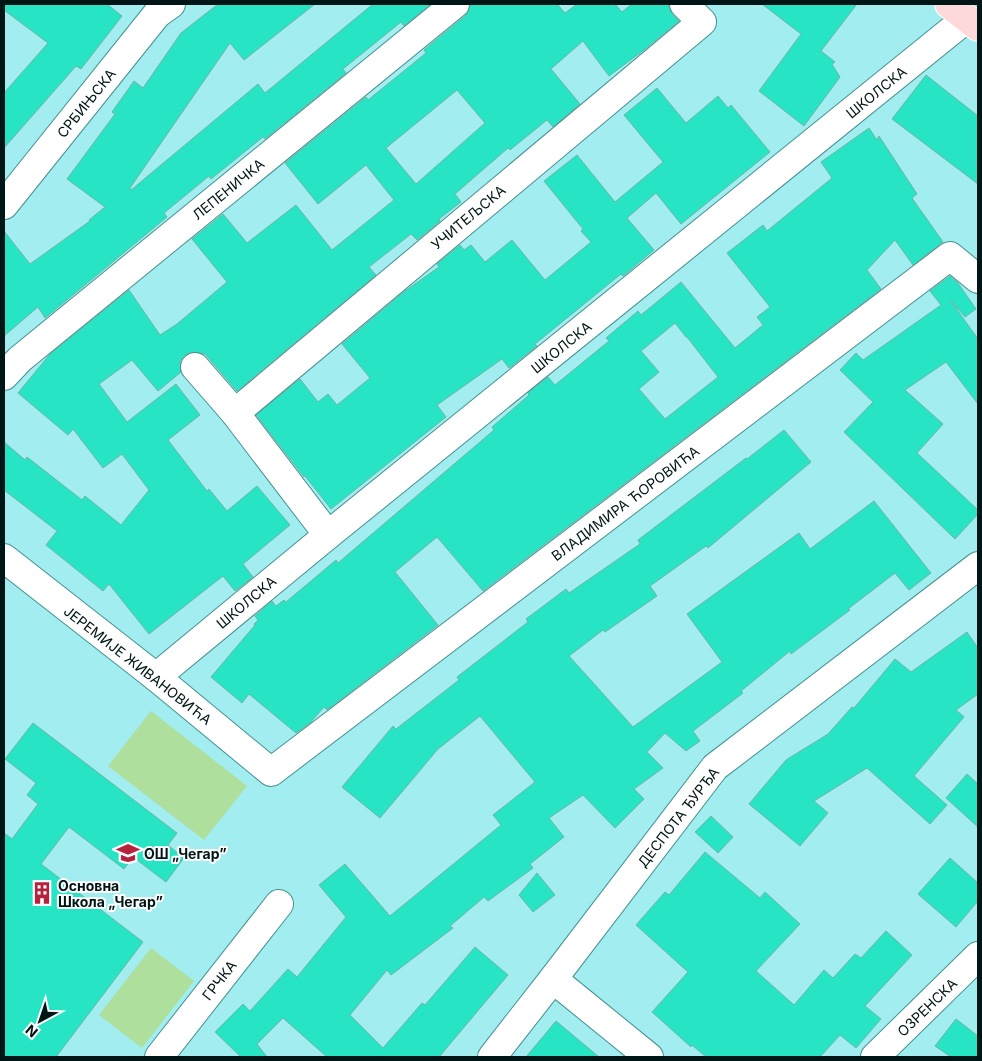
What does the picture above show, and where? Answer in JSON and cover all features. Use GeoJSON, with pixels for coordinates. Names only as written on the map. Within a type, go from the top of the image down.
{"type":"FeatureCollection","features":[{"type":"Feature","properties":{"kind":"street","name":"ЛЕПЕНИЧКА"},"geometry":{"type":"LineString","coordinates":[[4,376],[20,359],[455,4]]}},
{"type":"Feature","properties":{"kind":"street","name":"СРБИЊСКА"},"geometry":{"type":"LineString","coordinates":[[4,205],[157,7]]}},
{"type":"Feature","properties":{"kind":"street","name":"УЧИТЕЉСКА"},"geometry":{"type":"LineString","coordinates":[[235,413],[693,13]]}},
{"type":"Feature","properties":{"kind":"street","name":"ШКОЛСКА"},"geometry":{"type":"LineString","coordinates":[[156,677],[328,534],[965,16]]}},
{"type":"Feature","properties":{"kind":"street","name":"ВЛАДИМИРА ЋОРОВИЋА"},"geometry":{"type":"LineString","coordinates":[[271,772],[950,256],[978,279]]}},
{"type":"Feature","properties":{"kind":"street"},"geometry":{"type":"LineString","coordinates":[[196,367],[235,413],[328,534]]}},
{"type":"Feature","properties":{"kind":"street","name":"ЈЕРЕМИЈЕ ЖИВАНОВИЋА"},"geometry":{"type":"LineString","coordinates":[[4,558],[156,677],[271,772]]}},
{"type":"Feature","properties":{"kind":"street","name":"ДЕСПОТА ЂУРЂА"},"geometry":{"type":"LineString","coordinates":[[492,1057],[554,979],[715,767],[978,566]]}},
{"type":"Feature","properties":{"kind":"street","name":"ГРЧКА"},"geometry":{"type":"LineString","coordinates":[[159,1057],[279,904]]}},
{"type":"Feature","properties":{"kind":"street","name":"ОЗРЕНСКА"},"geometry":{"type":"LineString","coordinates":[[875,1057],[978,956]]}},
{"type":"Feature","properties":{"kind":"street"},"geometry":{"type":"LineString","coordinates":[[554,979],[649,1057]]}},
{"type":"Feature","properties":{"kind":"green space"},"geometry":{"type":"Polygon","coordinates":[[[151,711],[247,786],[204,840],[108,766],[151,711]]]}},
{"type":"Feature","properties":{"kind":"green space"},"geometry":{"type":"Polygon","coordinates":[[[151,948],[194,981],[142,1048],[99,1015],[151,948]]]}},
{"type":"Feature","properties":{"kind":"building"},"geometry":{"type":"Polygon","coordinates":[[[4,4],[107,4],[122,16],[81,69],[76,66],[4,148],[4,93],[48,43],[4,10],[4,4]]]}},
{"type":"Feature","properties":{"kind":"building"},"geometry":{"type":"Polygon","coordinates":[[[218,4],[315,4],[244,60],[230,43],[130,188],[131,190],[258,84],[265,93],[373,4],[431,4],[404,26],[401,22],[343,69],[346,73],[265,139],[263,137],[211,179],[209,176],[164,213],[167,217],[45,318],[38,307],[4,336],[4,231],[30,264],[90,221],[105,207],[67,179],[115,114],[112,112],[134,81],[143,88],[181,33],[218,4]]]}},
{"type":"Feature","properties":{"kind":"building"},"geometry":{"type":"Polygon","coordinates":[[[470,4],[557,4],[565,13],[577,4],[615,4],[622,12],[632,4],[669,4],[673,15],[679,21],[609,76],[583,41],[551,69],[580,104],[553,127],[547,120],[510,150],[508,148],[455,194],[461,202],[439,219],[440,221],[417,240],[411,234],[369,267],[376,275],[237,391],[205,354],[192,352],[185,355],[180,361],[181,372],[158,391],[132,360],[99,384],[127,422],[176,384],[200,415],[168,440],[207,491],[209,489],[227,511],[257,486],[290,525],[243,564],[253,577],[235,591],[223,576],[149,634],[109,584],[103,591],[46,545],[57,531],[4,490],[4,442],[25,460],[27,457],[82,500],[85,496],[121,525],[149,490],[122,454],[103,468],[73,429],[68,435],[18,393],[50,354],[129,290],[160,335],[177,324],[227,282],[192,239],[223,214],[247,243],[296,205],[332,250],[394,200],[366,165],[318,204],[285,163],[366,97],[368,100],[426,53],[424,50],[465,16],[470,4]],[[457,90],[386,148],[416,184],[485,123],[457,90]]]}},
{"type":"Feature","properties":{"kind":"building"},"geometry":{"type":"Polygon","coordinates":[[[762,4],[857,4],[821,51],[835,62],[832,64],[840,77],[804,126],[759,91],[801,34],[762,4]]]}},
{"type":"Feature","properties":{"kind":"building"},"geometry":{"type":"Polygon","coordinates":[[[926,75],[978,116],[978,184],[892,119],[926,75]]]}},
{"type":"Feature","properties":{"kind":"building"},"geometry":{"type":"Polygon","coordinates":[[[657,88],[686,123],[718,96],[728,108],[731,105],[770,152],[681,224],[656,193],[627,218],[654,250],[623,276],[621,274],[535,344],[537,346],[509,368],[502,359],[437,405],[446,417],[331,509],[256,415],[300,379],[318,402],[328,394],[337,405],[370,378],[342,344],[405,291],[439,267],[437,264],[460,245],[464,250],[471,245],[485,262],[512,240],[545,280],[591,242],[581,231],[583,229],[544,181],[577,155],[615,202],[663,162],[624,115],[657,88]]]}},
{"type":"Feature","properties":{"kind":"building"},"geometry":{"type":"Polygon","coordinates":[[[869,128],[877,140],[879,136],[917,194],[912,198],[943,242],[913,265],[895,240],[867,270],[881,289],[483,591],[437,537],[395,572],[438,625],[327,710],[324,707],[310,723],[296,733],[249,694],[242,703],[211,677],[255,625],[258,620],[255,616],[272,601],[276,606],[284,600],[286,602],[336,560],[338,563],[494,430],[492,427],[529,395],[528,393],[548,377],[555,385],[609,341],[606,338],[638,311],[641,315],[681,282],[735,348],[763,325],[757,317],[770,307],[727,253],[763,225],[767,231],[832,178],[821,162],[869,128]],[[675,323],[641,351],[659,372],[639,389],[665,419],[718,377],[675,323]]]}},
{"type":"Feature","properties":{"kind":"building"},"geometry":{"type":"Polygon","coordinates":[[[950,276],[958,283],[976,309],[965,317],[950,300],[978,339],[978,404],[946,362],[905,390],[943,424],[917,453],[978,510],[978,514],[955,539],[844,432],[873,402],[840,370],[856,353],[863,360],[941,305],[930,291],[950,276]]]}},
{"type":"Feature","properties":{"kind":"building"},"geometry":{"type":"Polygon","coordinates":[[[784,430],[811,462],[708,548],[706,546],[650,586],[657,596],[605,632],[603,630],[569,656],[633,727],[722,662],[687,614],[799,533],[810,549],[874,501],[931,573],[909,590],[895,573],[848,609],[850,610],[791,654],[790,651],[741,691],[743,693],[693,731],[700,741],[686,751],[665,733],[647,752],[663,768],[634,789],[644,799],[615,828],[583,795],[549,818],[564,837],[530,864],[533,868],[488,901],[484,897],[450,926],[453,928],[391,975],[387,970],[350,1015],[383,1048],[422,1003],[425,1005],[475,947],[508,975],[439,1057],[327,1057],[283,1018],[257,1044],[267,1057],[241,1057],[215,1032],[243,1004],[250,1011],[288,969],[297,977],[346,917],[319,885],[345,864],[390,916],[501,825],[493,815],[535,782],[480,716],[438,749],[380,818],[342,787],[393,726],[396,729],[459,680],[457,677],[528,622],[526,619],[566,589],[569,593],[640,544],[638,540],[784,430]]]}},
{"type":"Feature","properties":{"kind":"building"},"geometry":{"type":"Polygon","coordinates":[[[967,632],[978,648],[978,694],[956,710],[964,717],[914,776],[947,805],[930,824],[867,768],[814,801],[828,813],[800,846],[749,804],[786,760],[828,734],[852,707],[854,708],[895,659],[911,672],[967,632]]]}},
{"type":"Feature","properties":{"kind":"building","name":"Основна Школа „Чегар”"},"geometry":{"type":"Polygon","coordinates":[[[33,723],[177,833],[168,845],[184,858],[166,882],[133,857],[124,869],[69,827],[41,864],[143,942],[56,1057],[4,1057],[4,833],[12,839],[38,804],[27,795],[36,783],[5,759],[33,723]]]}},
{"type":"Feature","properties":{"kind":"building"},"geometry":{"type":"Polygon","coordinates":[[[967,774],[978,784],[978,827],[946,798],[967,774]]]}},
{"type":"Feature","properties":{"kind":"building"},"geometry":{"type":"Polygon","coordinates":[[[711,816],[733,837],[718,853],[695,832],[711,816]]]}},
{"type":"Feature","properties":{"kind":"building"},"geometry":{"type":"Polygon","coordinates":[[[705,852],[760,898],[765,892],[800,924],[756,971],[794,1005],[824,970],[833,978],[855,954],[861,958],[886,931],[912,955],[865,1006],[881,1019],[856,1048],[840,1035],[820,1057],[706,1057],[692,1045],[691,1047],[652,1012],[688,972],[636,925],[665,892],[669,895],[705,852]]]}},
{"type":"Feature","properties":{"kind":"building"},"geometry":{"type":"Polygon","coordinates":[[[950,858],[978,883],[978,901],[956,927],[918,894],[950,858]]]}},
{"type":"Feature","properties":{"kind":"building"},"geometry":{"type":"Polygon","coordinates":[[[537,873],[555,895],[533,912],[519,895],[537,873]]]}},
{"type":"Feature","properties":{"kind":"building"},"geometry":{"type":"Polygon","coordinates":[[[956,1019],[978,1036],[978,1057],[951,1057],[935,1046],[956,1019]]]}},
{"type":"Feature","properties":{"kind":"building"},"geometry":{"type":"Polygon","coordinates":[[[556,1021],[599,1057],[526,1057],[556,1021]]]}},
{"type":"Feature","properties":{"kind":"place","name":"ОШ „Чегар”"},"geometry":{"type":"Point","coordinates":[128,853]}},
{"type":"Feature","properties":{"kind":"place","name":"Основна Школа „Чегар”"},"geometry":{"type":"Point","coordinates":[42,893]}}]}
